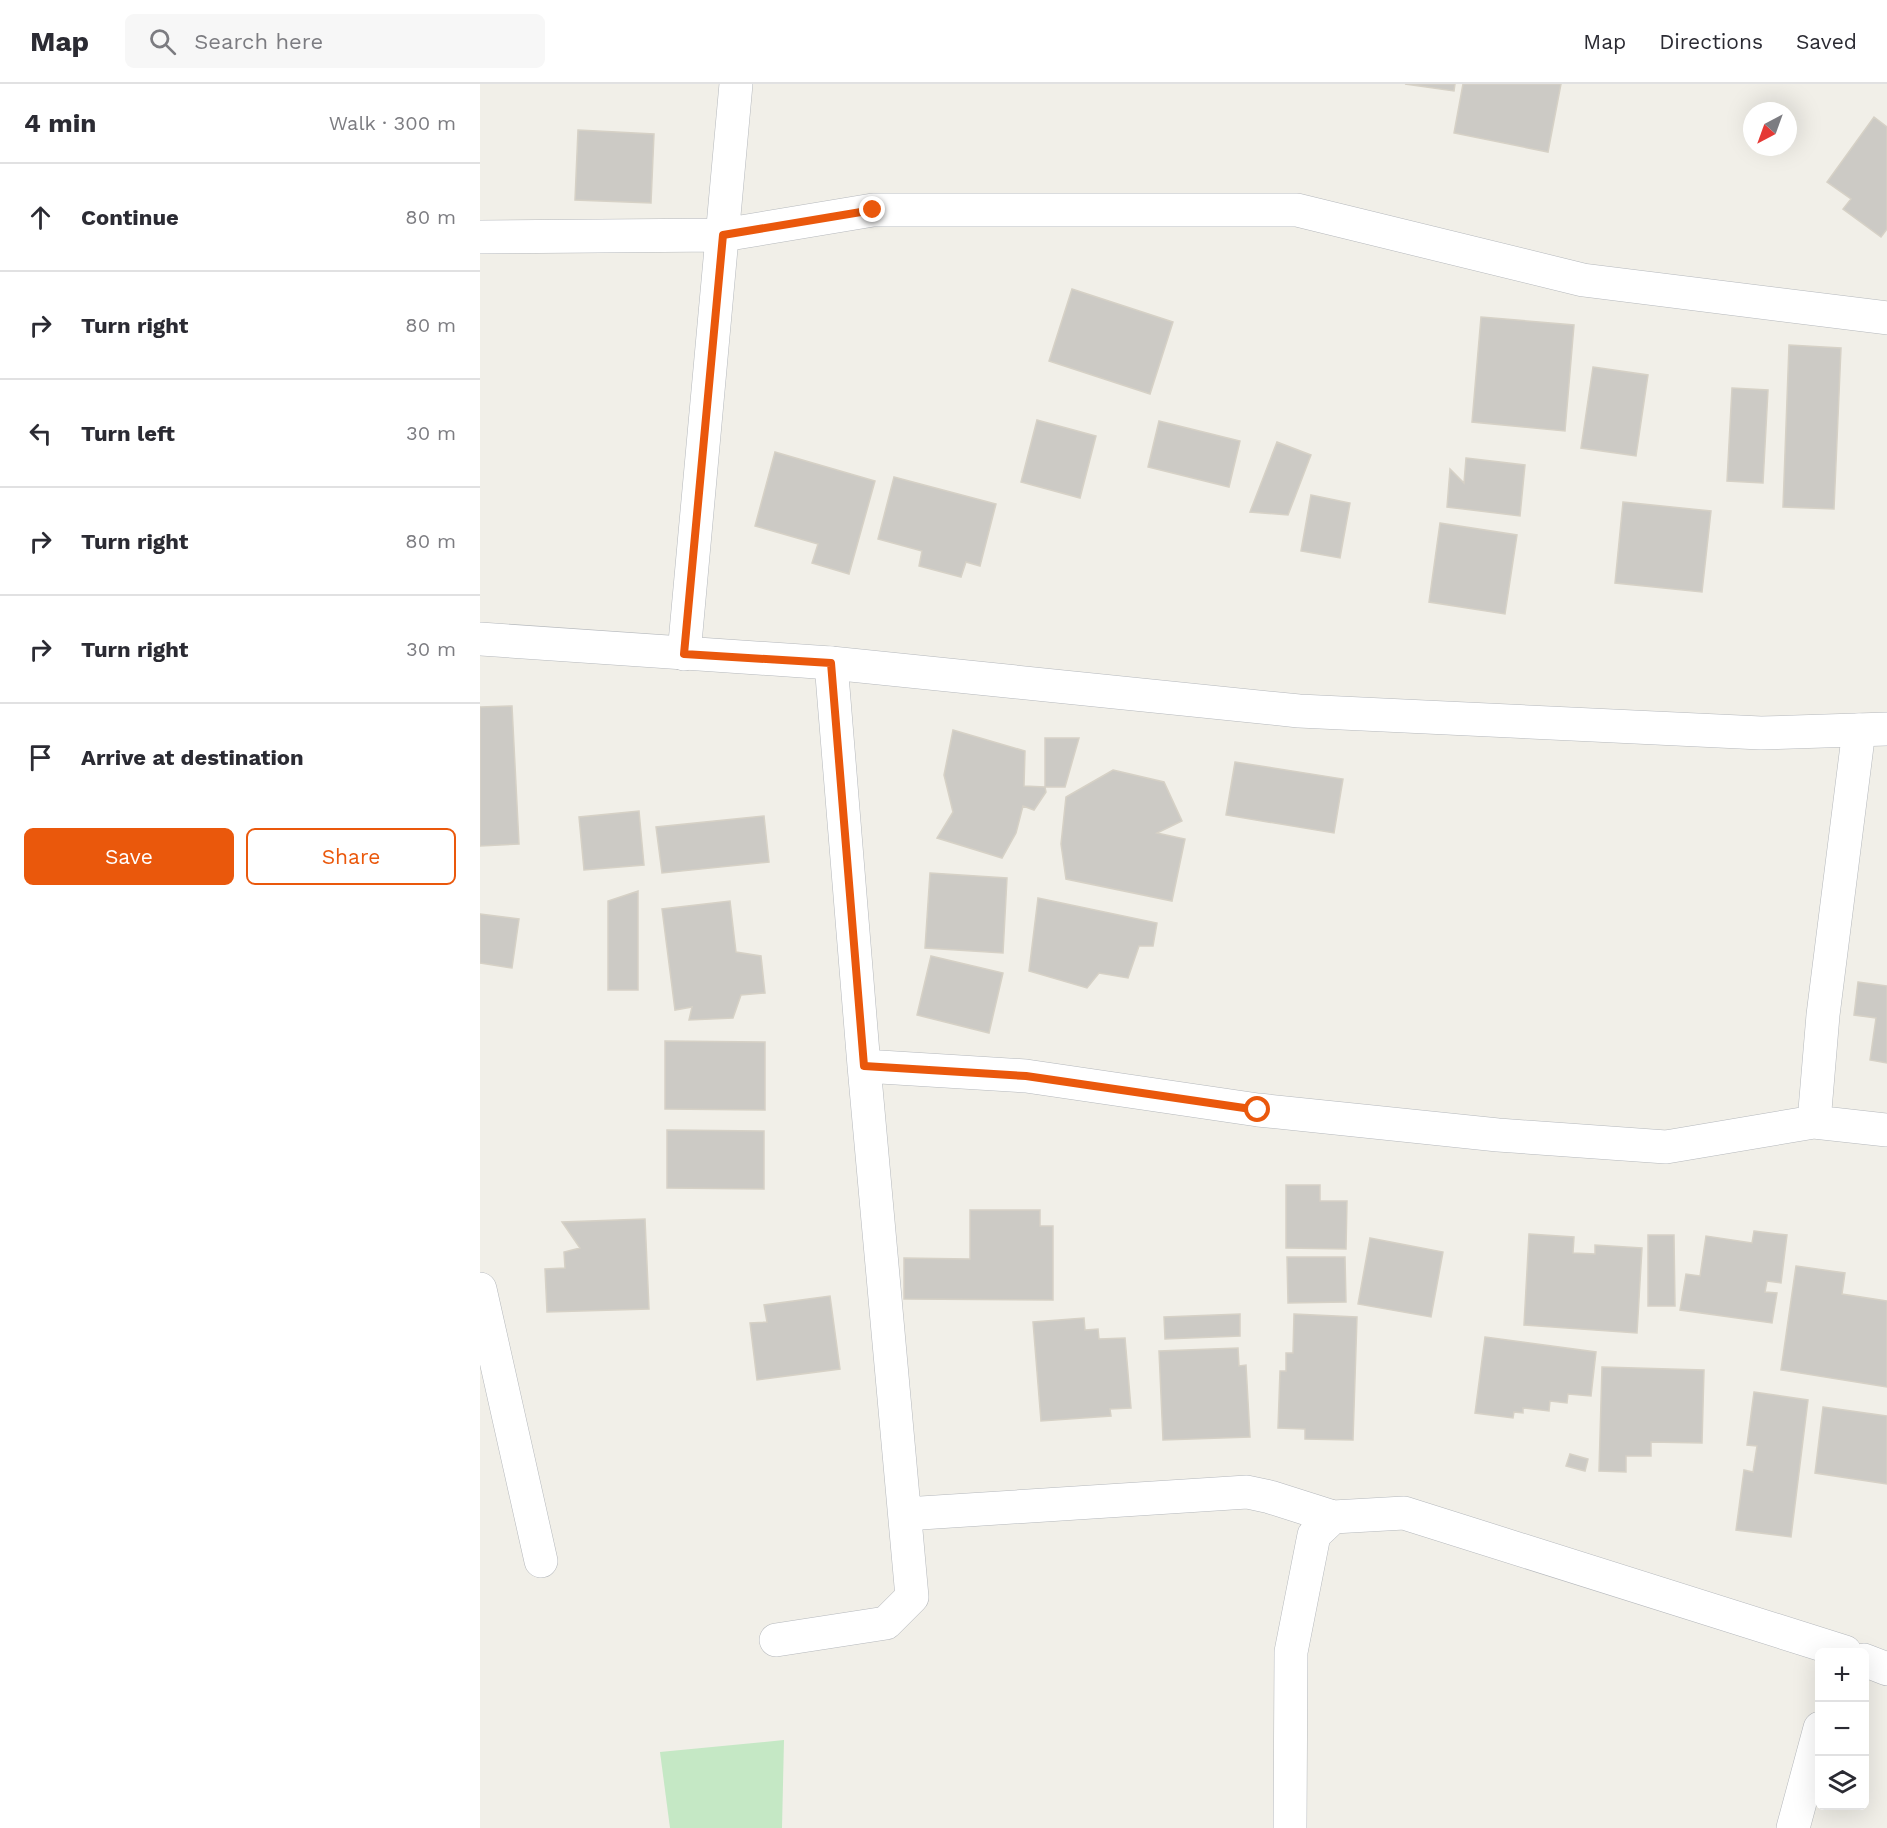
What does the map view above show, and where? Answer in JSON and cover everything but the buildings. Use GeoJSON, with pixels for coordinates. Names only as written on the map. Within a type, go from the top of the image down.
{"type":"FeatureCollection","features":[{"type":"Feature","properties":{"kind":"street"},"geometry":{"type":"LineString","coordinates":[[684,654],[736,84]]}},
{"type":"Feature","properties":{"kind":"street"},"geometry":{"type":"LineString","coordinates":[[480,237],[723,235],[873,210],[1297,210],[1582,280],[1887,318]]}},
{"type":"Feature","properties":{"kind":"street"},"geometry":{"type":"LineString","coordinates":[[480,639],[831,663],[1299,711],[1761,733],[1873,729],[1823,1016],[1814,1122]]}},
{"type":"Feature","properties":{"kind":"street"},"geometry":{"type":"LineString","coordinates":[[776,1640],[886,1623],[912,1597],[864,1066],[831,663]]}},
{"type":"Feature","properties":{"kind":"street"},"geometry":{"type":"LineString","coordinates":[[864,1066],[1026,1076],[1258,1110],[1498,1135],[1666,1147],[1814,1122],[1887,1130]]}},
{"type":"Feature","properties":{"kind":"street"},"geometry":{"type":"LineString","coordinates":[[480,1289],[541,1561]]}},
{"type":"Feature","properties":{"kind":"street"},"geometry":{"type":"LineString","coordinates":[[905,1514],[1246,1492],[1270,1497],[1333,1517],[1404,1513],[1828,1648]]}},
{"type":"Feature","properties":{"kind":"street"},"geometry":{"type":"LineString","coordinates":[[1290,1828],[1291,1652],[1314,1535],[1333,1517]]}},
{"type":"Feature","properties":{"kind":"street"},"geometry":{"type":"LineString","coordinates":[[1869,1662],[1887,1668]]}},
{"type":"Feature","properties":{"kind":"street"},"geometry":{"type":"LineString","coordinates":[[1792,1828],[1815,1746]]}},
{"type":"Feature","properties":{"kind":"green space"},"geometry":{"type":"Polygon","coordinates":[[[784,1740],[782,1828],[670,1828],[660,1752],[784,1740]]]}},
{"type":"Feature","properties":{"kind":"route"},"geometry":{"type":"LineString","coordinates":[[873,210],[723,235],[684,654],[831,663],[864,1066],[1026,1076],[1258,1110]]}}]}
